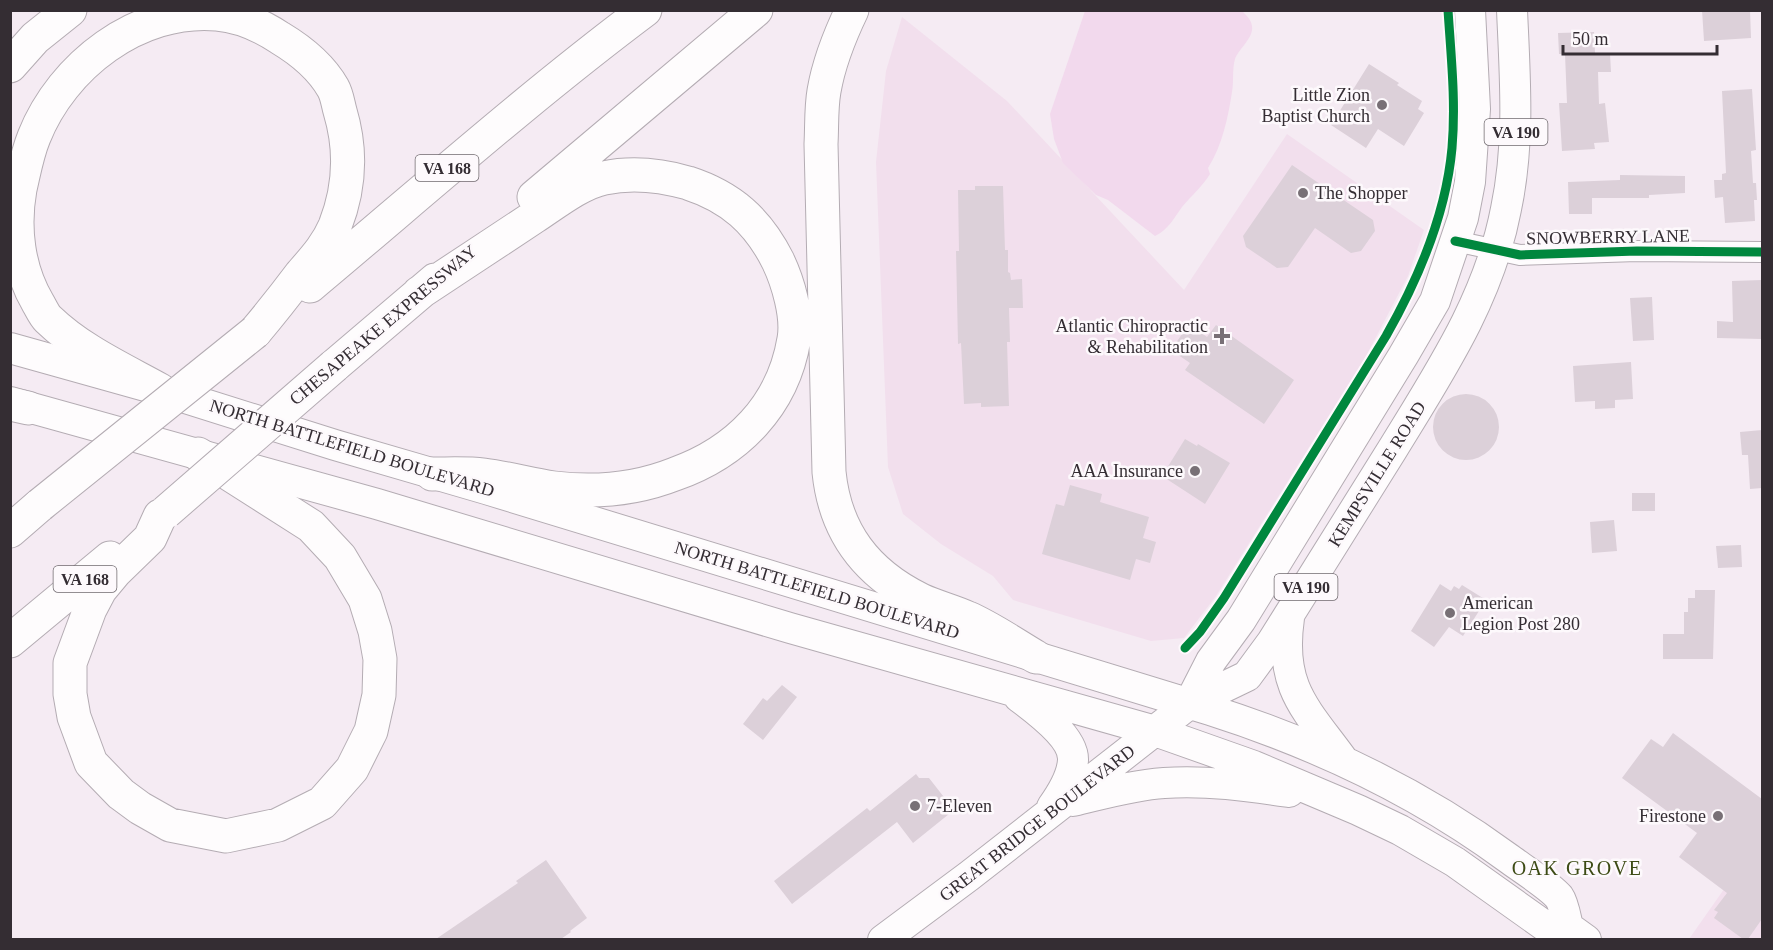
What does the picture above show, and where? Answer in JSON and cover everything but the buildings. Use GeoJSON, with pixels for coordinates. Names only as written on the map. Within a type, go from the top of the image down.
{"type":"FeatureCollection","features":[{"type":"Feature","properties":{"kind":"highway"},"geometry":{"type":"LineString","coordinates":[[10,66],[35,38],[70,10]]}},
{"type":"Feature","properties":{"kind":"highway","name":"VA 168"},"geometry":{"type":"LineString","coordinates":[[10,531],[255,332],[448,167],[645,10]]}},
{"type":"Feature","properties":{"kind":"highway","name":"CHESAPEAKE EXPRESSWAY"},"geometry":{"type":"LineString","coordinates":[[10,641],[163,514],[419,293],[756,10]]}},
{"type":"Feature","properties":{"kind":"highway"},"geometry":{"type":"LineString","coordinates":[[852,10],[831,60],[824,93],[821,144],[829,472],[836,510],[857,552],[884,578],[921,600],[969,619],[1036,657]]}},
{"type":"Feature","properties":{"kind":"highway"},"geometry":{"type":"LineString","coordinates":[[160,390],[86,350],[46,318],[28,286],[20,260],[17,222],[19,194],[26,161],[34,136],[51,104],[83,64],[136,29],[161,20],[192,13],[219,14],[250,21],[295,47],[315,65],[334,89],[349,149],[344,201],[321,252],[255,332]]}},
{"type":"Feature","properties":{"kind":"highway"},"geometry":{"type":"LineString","coordinates":[[419,293],[570,193],[601,178],[632,174],[667,177],[703,188],[726,200],[746,215],[766,238],[782,269],[792,303],[795,337],[783,377],[768,406],[746,434],[724,451],[675,475],[646,483],[588,490],[552,488],[483,474],[432,474]]}},
{"type":"Feature","properties":{"kind":"highway"},"geometry":{"type":"LineString","coordinates":[[163,514],[150,538],[100,590],[90,609],[70,663],[70,694],[74,717],[91,763],[121,794],[170,825],[226,836],[278,825],[322,803],[352,769],[371,731],[379,694],[380,659],[375,631],[365,599],[340,556],[310,526],[198,454]]}},
{"type":"Feature","properties":{"kind":"main road","name":"VA 190"},"geometry":{"type":"LineString","coordinates":[[1189,704],[1211,662],[1241,620],[1435,301],[1463,218],[1470,182],[1475,109],[1470,10]]}},
{"type":"Feature","properties":{"kind":"main road","name":"KEMPSVILLE ROAD"},"geometry":{"type":"LineString","coordinates":[[1189,704],[1247,676],[1290,614],[1453,351],[1484,285],[1496,251],[1509,193],[1516,137],[1512,10]]}},
{"type":"Feature","properties":{"kind":"main road","name":"NORTH BATTLEFIELD BOULEVARD"},"geometry":{"type":"LineString","coordinates":[[10,348],[160,390],[1251,723],[1343,760],[1434,809],[1560,898],[1577,933]]}},
{"type":"Feature","properties":{"kind":"main road","name":"NORTH BATTLEFIELD BOULEVARD"},"geometry":{"type":"LineString","coordinates":[[16,405],[377,504],[790,628],[1155,730],[1334,798],[1400,830],[1455,862],[1545,926],[1577,933]]}},
{"type":"Feature","properties":{"kind":"main road"},"geometry":{"type":"LineString","coordinates":[[1290,614],[1286,655],[1291,681],[1306,710],[1343,760]]}},
{"type":"Feature","properties":{"kind":"main road"},"geometry":{"type":"LineString","coordinates":[[1010,689],[1042,714],[1059,731],[1074,758],[1069,777],[1053,810]]}},
{"type":"Feature","properties":{"kind":"main road","name":"GREAT BRIDGE BOULEVARD"},"geometry":{"type":"LineString","coordinates":[[883,939],[1189,704]]}},
{"type":"Feature","properties":{"kind":"main road"},"geometry":{"type":"LineString","coordinates":[[1053,810],[1144,785],[1183,782],[1228,784],[1334,798]]}},
{"type":"Feature","properties":{"kind":"street","name":"SNOWBERRY LANE"},"geometry":{"type":"LineString","coordinates":[[1455,241],[1520,255],[1637,251],[1762,252]]}},
{"type":"Feature","properties":{"kind":"shaded area"},"geometry":{"type":"Polygon","coordinates":[[[1241,10],[1251,21],[1252,30],[1249,39],[1235,59],[1229,112],[1221,141],[1208,168],[1210,174],[1167,227],[1155,236],[1108,200],[1096,195],[1063,163],[1054,139],[1050,114],[1085,11],[1241,10]]]}},
{"type":"Feature","properties":{"kind":"shaded area"},"geometry":{"type":"Polygon","coordinates":[[[902,17],[1007,101],[1184,290],[1287,134],[1424,230],[1408,276],[1365,358],[1216,596],[1184,638],[1151,641],[1013,600],[993,576],[941,544],[903,514],[888,467],[876,162],[886,71],[902,17]]]}},
{"type":"Feature","properties":{"kind":"shaded area"},"geometry":{"type":"Polygon","coordinates":[[[1762,835],[1762,939],[1689,939],[1762,835]]]}},
{"type":"Feature","properties":{"kind":"cycle path"},"geometry":{"type":"LineString","coordinates":[[1185,648],[1200,632],[1224,598],[1386,336],[1420,269],[1444,197],[1452,148],[1453,96],[1448,10]]}},
{"type":"Feature","properties":{"kind":"cycle path"},"geometry":{"type":"LineString","coordinates":[[1455,241],[1520,255],[1637,251],[1762,252]]}},
{"type":"Feature","properties":{"kind":"place","name":"Little Zion Baptist Church"},"geometry":{"type":"Point","coordinates":[1382,105]}},
{"type":"Feature","properties":{"kind":"place","name":"The Shopper"},"geometry":{"type":"Point","coordinates":[1303,193]}},
{"type":"Feature","properties":{"kind":"place","name":"Atlantic Chiropractic & Rehabilitation"},"geometry":{"type":"Point","coordinates":[1222,336]}},
{"type":"Feature","properties":{"kind":"place","name":"AAA Insurance"},"geometry":{"type":"Point","coordinates":[1195,471]}},
{"type":"Feature","properties":{"kind":"place","name":"American Legion Post 280"},"geometry":{"type":"Point","coordinates":[1450,613]}},
{"type":"Feature","properties":{"kind":"place","name":"7-Eleven"},"geometry":{"type":"Point","coordinates":[915,806]}},
{"type":"Feature","properties":{"kind":"place","name":"Firestone"},"geometry":{"type":"Point","coordinates":[1718,816]}},
{"type":"Feature","properties":{"kind":"district","name":"OAK GROVE"},"geometry":{"type":"Point","coordinates":[1577,868]}}]}
